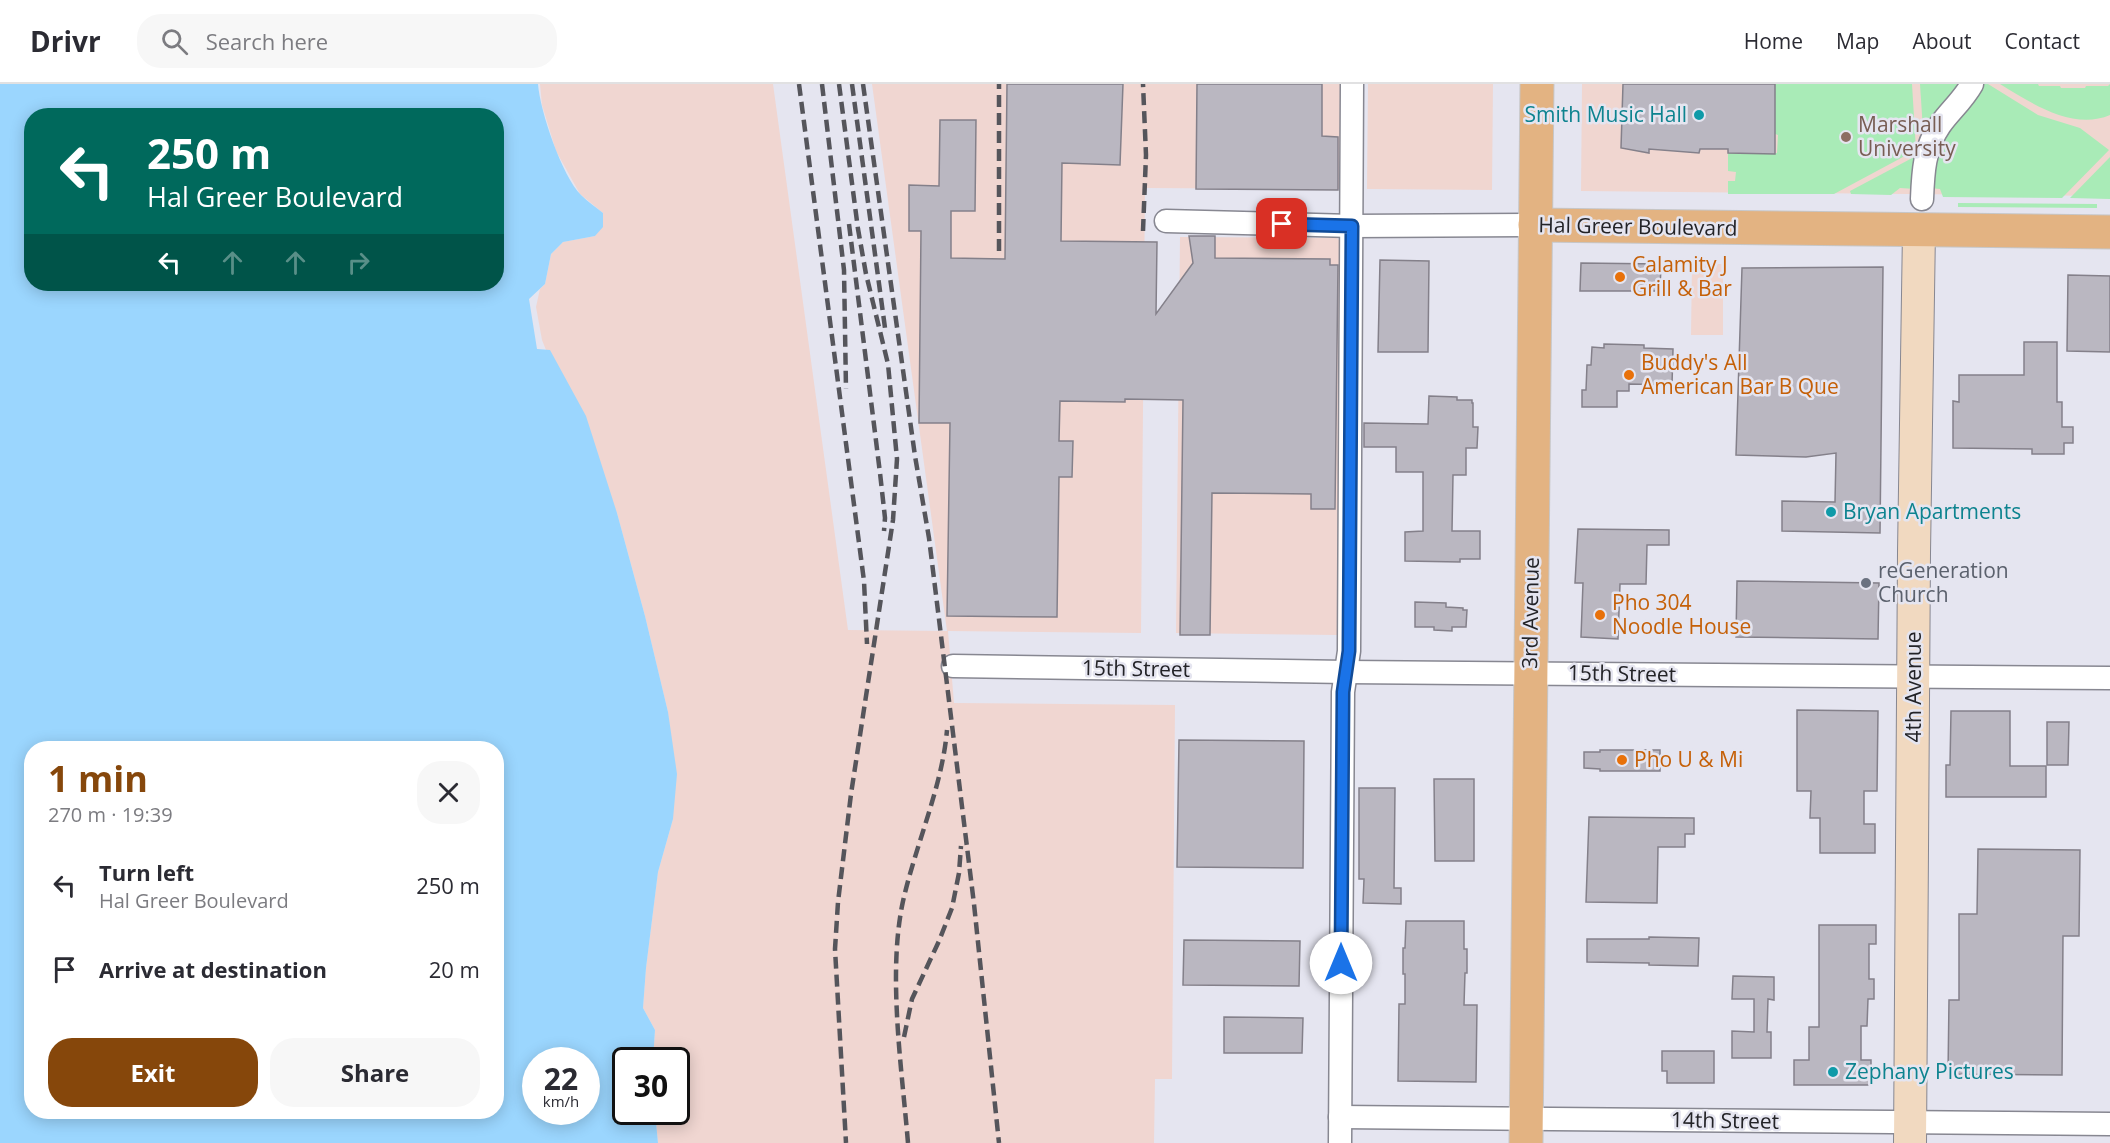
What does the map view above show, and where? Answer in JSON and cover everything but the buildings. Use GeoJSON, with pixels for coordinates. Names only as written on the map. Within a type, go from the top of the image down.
{"type":"FeatureCollection","features":[{"type":"Feature","properties":{"kind":"main road","name":"3rd Avenue"},"geometry":{"type":"LineString","coordinates":[[1526,1131],[1537,84]]}},
{"type":"Feature","properties":{"kind":"main road","name":"Hal Greer Boulevard"},"geometry":{"type":"LineString","coordinates":[[1536,225],[1921,215],[2110,232]]}},
{"type":"Feature","properties":{"kind":"street"},"geometry":{"type":"LineString","coordinates":[[1340,1143],[1343,692],[1349,651],[1353,84]]}},
{"type":"Feature","properties":{"kind":"street"},"geometry":{"type":"LineString","coordinates":[[1921,215],[1924,164],[1931,141],[1939,126],[1966,95],[1972,84]]}},
{"type":"Feature","properties":{"kind":"street","name":"4th Avenue"},"geometry":{"type":"LineString","coordinates":[[1910,1132],[1914,553],[1921,215]]}},
{"type":"Feature","properties":{"kind":"street","name":"Hal Greer Boulevard"},"geometry":{"type":"LineString","coordinates":[[1166,221],[1352,226],[1536,225]]}},
{"type":"Feature","properties":{"kind":"street","name":"15th Street"},"geometry":{"type":"LineString","coordinates":[[953,666],[1346,672],[2110,678]]}},
{"type":"Feature","properties":{"kind":"street","name":"14th Street"},"geometry":{"type":"LineString","coordinates":[[1340,1117],[1526,1131],[1910,1132],[2110,1124]]}},
{"type":"Feature","properties":{"kind":"shaded area"},"geometry":{"type":"Polygon","coordinates":[[[540,84],[773,84],[848,630],[947,631],[872,84],[1342,84],[1341,189],[1145,188],[1141,633],[948,631],[954,703],[1175,705],[1172,1079],[1155,1079],[1154,1143],[658,1143],[656,1125],[690,1125],[690,1047],[654,1047],[655,1030],[643,1008],[658,872],[673,819],[668,712],[617,513],[550,351],[546,350],[542,340],[536,307],[540,289],[545,284],[551,254],[563,242],[595,236],[603,213],[580,194],[556,151],[542,105],[540,84]]]}},
{"type":"Feature","properties":{"kind":"shaded area"},"geometry":{"type":"Polygon","coordinates":[[[1368,84],[1493,84],[1492,190],[1367,189],[1368,84]]]}},
{"type":"Feature","properties":{"kind":"shaded area","name":"Marshall University"},"geometry":{"type":"Polygon","coordinates":[[[1582,84],[2110,84],[2110,196],[1581,191],[1582,84]]]}},
{"type":"Feature","properties":{"kind":"shaded area"},"geometry":{"type":"Polygon","coordinates":[[[1180,237],[1337,238],[1340,241],[1337,635],[1176,633],[1180,237]]]}},
{"type":"Feature","properties":{"kind":"shaded area"},"geometry":{"type":"Polygon","coordinates":[[[1692,264],[1723,264],[1723,335],[1691,335],[1692,264]]]}},
{"type":"Feature","properties":{"kind":"green space"},"geometry":{"type":"Polygon","coordinates":[[[1775,84],[1912,84],[1916,150],[1834,194],[1728,194],[1728,181],[1735,181],[1736,172],[1728,171],[1728,153],[1777,153],[1775,84]]]}},
{"type":"Feature","properties":{"kind":"green space"},"geometry":{"type":"Polygon","coordinates":[[[1920,84],[1965,84],[1924,132],[1923,130],[1920,84]]]}},
{"type":"Feature","properties":{"kind":"green space"},"geometry":{"type":"Polygon","coordinates":[[[1980,84],[1988,84],[2038,115],[2080,128],[2109,150],[2062,198],[1943,197],[1940,189],[1929,188],[1934,152],[1980,84]]]}},
{"type":"Feature","properties":{"kind":"green space"},"geometry":{"type":"Polygon","coordinates":[[[2000,84],[2085,88],[2086,86],[2108,86],[2110,84],[2110,115],[2082,120],[2067,117],[2053,113],[2000,84]]]}},
{"type":"Feature","properties":{"kind":"green space"},"geometry":{"type":"Polygon","coordinates":[[[1916,156],[1915,189],[1900,188],[1891,195],[1851,194],[1850,191],[1916,156]]]}},
{"type":"Feature","properties":{"kind":"green space"},"geometry":{"type":"Polygon","coordinates":[[[2110,157],[2110,199],[2070,198],[2110,157]]]}},
{"type":"Feature","properties":{"kind":"green space"},"geometry":{"type":"Polygon","coordinates":[[[1958,203],[2097,204],[2097,208],[1958,207],[1958,203]]]}},
{"type":"Feature","properties":{"kind":"water"},"geometry":{"type":"Polygon","coordinates":[[[0,84],[538,84],[547,126],[560,159],[581,195],[603,213],[603,227],[595,236],[563,242],[551,254],[545,284],[529,299],[537,349],[550,350],[586,416],[617,513],[645,616],[668,712],[677,774],[673,819],[658,872],[646,968],[643,1008],[655,1030],[654,1047],[612,1047],[612,1125],[656,1125],[658,1143],[0,1143],[0,84]]]}},
{"type":"Feature","properties":{"kind":"railway"},"geometry":{"type":"LineString","coordinates":[[799,84],[864,581],[867,644]]}},
{"type":"Feature","properties":{"kind":"railway"},"geometry":{"type":"LineString","coordinates":[[822,84],[844,270],[846,389]]}},
{"type":"Feature","properties":{"kind":"railway"},"geometry":{"type":"LineString","coordinates":[[839,84],[858,229],[866,274],[888,364],[897,459],[893,520],[851,794],[838,902],[835,949],[846,1143]]}},
{"type":"Feature","properties":{"kind":"railway"},"geometry":{"type":"LineString","coordinates":[[852,84],[885,328]]}},
{"type":"Feature","properties":{"kind":"railway"},"geometry":{"type":"LineString","coordinates":[[863,84],[915,456],[929,538],[974,904],[999,1143]]}},
{"type":"Feature","properties":{"kind":"railway"},"geometry":{"type":"LineString","coordinates":[[999,84],[999,251]]}},
{"type":"Feature","properties":{"kind":"railway"},"geometry":{"type":"LineString","coordinates":[[1143,84],[1146,155],[1143,231]]}},
{"type":"Feature","properties":{"kind":"railway"},"geometry":{"type":"LineString","coordinates":[[849,224],[880,473],[885,518],[884,531]]}},
{"type":"Feature","properties":{"kind":"railway"},"geometry":{"type":"LineString","coordinates":[[908,1143],[896,993],[898,934],[907,884],[940,774],[947,730]]}},
{"type":"Feature","properties":{"kind":"railway"},"geometry":{"type":"LineString","coordinates":[[904,1037],[912,999],[952,908],[959,873],[961,846]]}},
{"type":"Feature","properties":{"kind":"place","name":"Smith Music Hall"},"geometry":{"type":"Point","coordinates":[1699,115]}},
{"type":"Feature","properties":{"kind":"place","name":"Marshall University"},"geometry":{"type":"Point","coordinates":[1846,137]}},
{"type":"Feature","properties":{"kind":"place","name":"Calamity J Grill & Bar"},"geometry":{"type":"Point","coordinates":[1620,277]}},
{"type":"Feature","properties":{"kind":"place","name":"Buddy's All American Bar B Que"},"geometry":{"type":"Point","coordinates":[1629,375]}},
{"type":"Feature","properties":{"kind":"place","name":"Bryan Apartments"},"geometry":{"type":"Point","coordinates":[1831,512]}},
{"type":"Feature","properties":{"kind":"place","name":"reGeneration Church"},"geometry":{"type":"Point","coordinates":[1866,583]}},
{"type":"Feature","properties":{"kind":"place","name":"Pho 304 Noodle House"},"geometry":{"type":"Point","coordinates":[1600,615]}},
{"type":"Feature","properties":{"kind":"place","name":"Pho U & Mi"},"geometry":{"type":"Point","coordinates":[1622,760]}},
{"type":"Feature","properties":{"kind":"place","name":"Zephany Pictures"},"geometry":{"type":"Point","coordinates":[1833,1072]}},
{"type":"Feature","properties":{"kind":"route"},"geometry":{"type":"LineString","coordinates":[[1282,224],[1352,226],[1349,658],[1343,692],[1341,963]]}}]}
